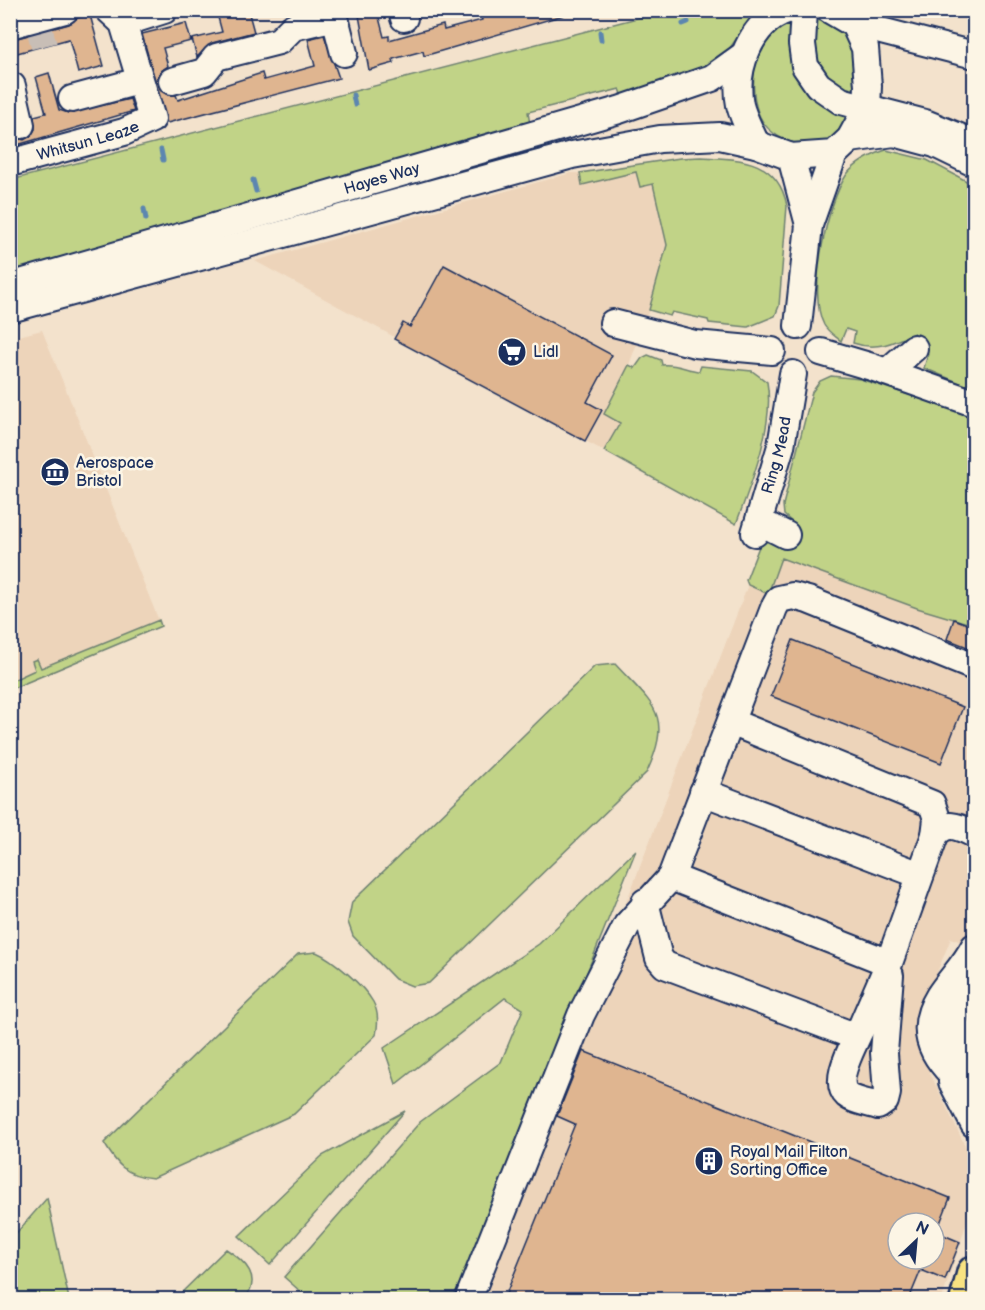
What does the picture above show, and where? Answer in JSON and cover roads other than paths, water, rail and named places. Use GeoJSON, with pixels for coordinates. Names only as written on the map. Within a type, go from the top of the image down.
{"type":"FeatureCollection","features":[{"type":"Feature","properties":{"kind":"main road"},"geometry":{"type":"LineString","coordinates":[[967,1299],[975,1274]]}},
{"type":"Feature","properties":{"kind":"street"},"geometry":{"type":"LineString","coordinates":[[10,25],[38,22],[65,10]]}},
{"type":"Feature","properties":{"kind":"street"},"geometry":{"type":"LineString","coordinates":[[116,17],[164,10]]}},
{"type":"Feature","properties":{"kind":"street"},"geometry":{"type":"LineString","coordinates":[[756,144],[740,104],[739,80],[744,55],[757,30],[778,13],[787,10]]}},
{"type":"Feature","properties":{"kind":"street"},"geometry":{"type":"LineString","coordinates":[[804,10],[802,44],[805,66],[819,85],[841,101],[925,123],[975,143]]}},
{"type":"Feature","properties":{"kind":"street"},"geometry":{"type":"LineString","coordinates":[[72,99],[204,72],[216,57],[279,41],[293,27],[334,14],[344,53]]}},
{"type":"Feature","properties":{"kind":"street"},"geometry":{"type":"LineString","coordinates":[[798,326],[809,225],[842,147],[867,108],[865,48],[838,14]]}},
{"type":"Feature","properties":{"kind":"street"},"geometry":{"type":"LineString","coordinates":[[838,14],[975,55]]}},
{"type":"Feature","properties":{"kind":"street","name":"Whitsun Leaze"},"geometry":{"type":"LineString","coordinates":[[21,147],[124,132],[152,120],[152,84],[116,17]]}},
{"type":"Feature","properties":{"kind":"street","name":"Hayes Way"},"geometry":{"type":"LineString","coordinates":[[10,286],[619,110],[712,78],[744,55]]}},
{"type":"Feature","properties":{"kind":"street"},"geometry":{"type":"LineString","coordinates":[[12,86],[21,147]]}},
{"type":"Feature","properties":{"kind":"street"},"geometry":{"type":"LineString","coordinates":[[809,225],[791,157],[842,147],[894,133],[935,144],[975,163]]}},
{"type":"Feature","properties":{"kind":"street","name":"Hayes Way"},"geometry":{"type":"LineString","coordinates":[[11,309],[572,155],[660,139],[720,136],[756,144],[791,157]]}},
{"type":"Feature","properties":{"kind":"street"},"geometry":{"type":"LineString","coordinates":[[613,323],[695,344],[772,351]]}},
{"type":"Feature","properties":{"kind":"street"},"geometry":{"type":"LineString","coordinates":[[798,326],[815,334],[821,352],[819,360],[808,372],[793,374],[782,370],[775,362],[772,351],[773,343],[783,330],[798,326]]}},
{"type":"Feature","properties":{"kind":"street"},"geometry":{"type":"LineString","coordinates":[[887,372],[914,348]]}},
{"type":"Feature","properties":{"kind":"street"},"geometry":{"type":"LineString","coordinates":[[821,352],[975,403]]}},
{"type":"Feature","properties":{"kind":"street","name":"Ring Mead"},"geometry":{"type":"LineString","coordinates":[[786,535],[758,528],[781,446],[793,374]]}},
{"type":"Feature","properties":{"kind":"street"},"geometry":{"type":"LineString","coordinates":[[468,1299],[581,1015],[627,925],[645,902],[671,877],[779,599],[793,596],[975,667]]}},
{"type":"Feature","properties":{"kind":"street"},"geometry":{"type":"LineString","coordinates":[[731,722],[932,804],[936,819],[935,835],[889,963],[842,1076],[842,1089],[848,1097],[878,1106],[885,1101],[887,1093],[884,1053],[890,993],[889,963]]}},
{"type":"Feature","properties":{"kind":"street"},"geometry":{"type":"LineString","coordinates":[[704,792],[920,875]]}},
{"type":"Feature","properties":{"kind":"street"},"geometry":{"type":"LineString","coordinates":[[935,835],[942,827],[950,825],[975,834]]}},
{"type":"Feature","properties":{"kind":"street"},"geometry":{"type":"LineString","coordinates":[[671,877],[889,963]]}},
{"type":"Feature","properties":{"kind":"street"},"geometry":{"type":"LineString","coordinates":[[645,902],[659,958],[665,965],[831,1028],[849,1034],[860,1030]]}},
{"type":"Feature","properties":{"kind":"street"},"geometry":{"type":"LineString","coordinates":[[975,947],[966,963],[938,997],[928,1023],[930,1045],[975,1124]]}},
{"type":"Feature","properties":{"kind":"street"},"geometry":{"type":"LineString","coordinates":[[967,993],[955,1024],[963,1038],[975,1045]]}},
{"type":"Feature","properties":{"kind":"street"},"geometry":{"type":"LineString","coordinates":[[967,993],[949,1019],[946,1038],[960,1056],[975,1068]]}},
{"type":"Feature","properties":{"kind":"street"},"geometry":{"type":"LineString","coordinates":[[946,1071],[975,1094]]}},
{"type":"Feature","properties":{"kind":"waterway"},"geometry":{"type":"LineString","coordinates":[[683,24],[688,22]]}},
{"type":"Feature","properties":{"kind":"waterway"},"geometry":{"type":"LineString","coordinates":[[600,32],[601,40]]}},
{"type":"Feature","properties":{"kind":"waterway"},"geometry":{"type":"LineString","coordinates":[[353,95],[355,105]]}},
{"type":"Feature","properties":{"kind":"waterway"},"geometry":{"type":"LineString","coordinates":[[161,150],[163,160]]}},
{"type":"Feature","properties":{"kind":"waterway"},"geometry":{"type":"LineString","coordinates":[[253,180],[256,191]]}},
{"type":"Feature","properties":{"kind":"waterway"},"geometry":{"type":"LineString","coordinates":[[144,209],[146,219]]}},
{"type":"Feature","properties":{"kind":"tunnel"},"geometry":{"type":"LineString","coordinates":[[39,27],[44,46]]}},
{"type":"Feature","properties":{"kind":"place","name":"Lidl"},"geometry":{"type":"Point","coordinates":[512,352]}},
{"type":"Feature","properties":{"kind":"place","name":"Aerospace Bristol"},"geometry":{"type":"Point","coordinates":[55,472]}},
{"type":"Feature","properties":{"kind":"place","name":"Royal Mail Filton Sorting Office"},"geometry":{"type":"Point","coordinates":[709,1161]}}]}
